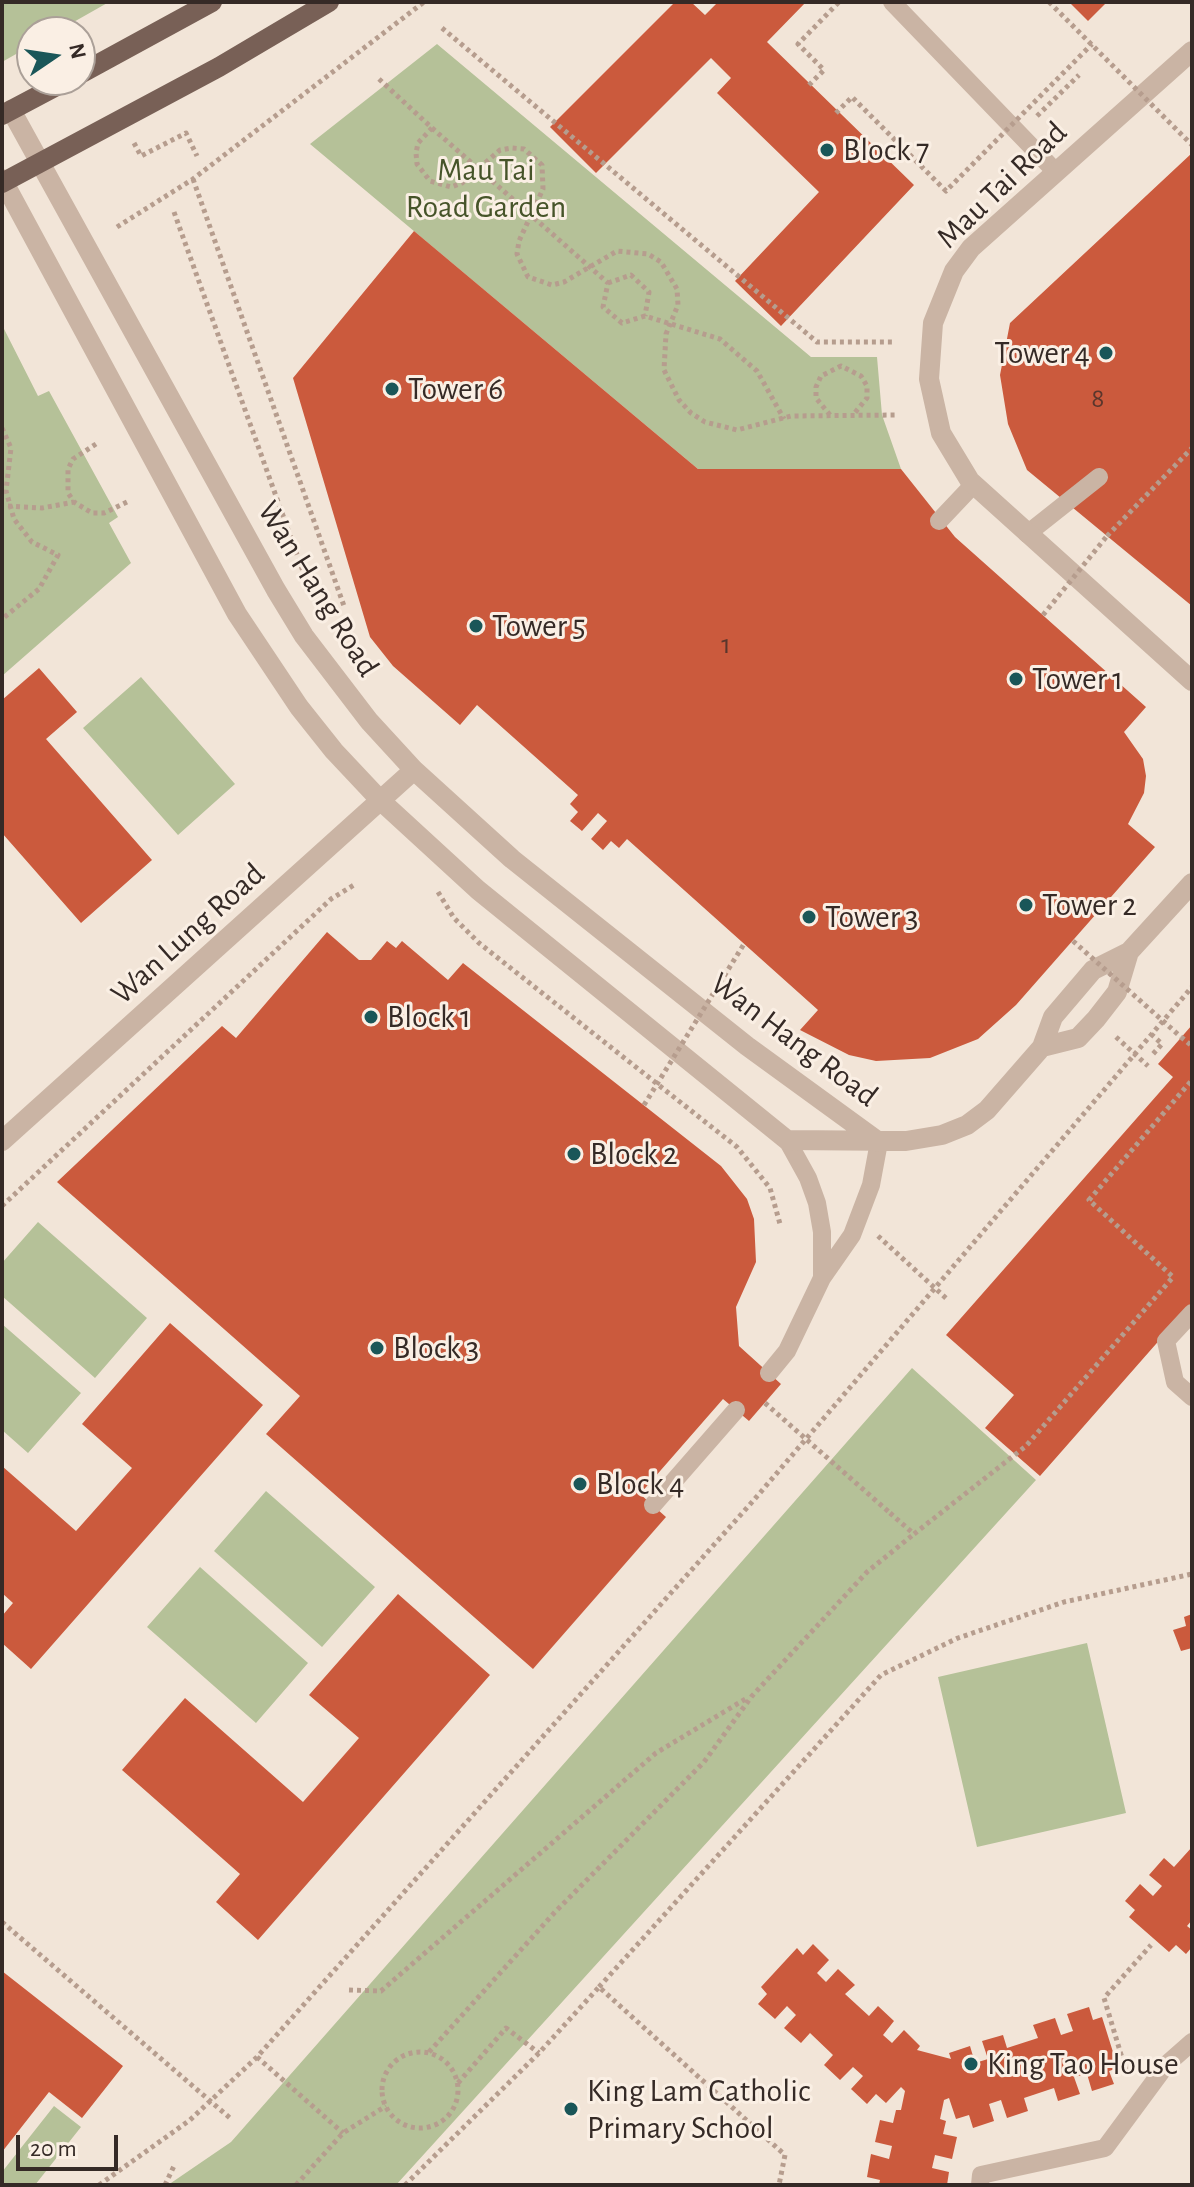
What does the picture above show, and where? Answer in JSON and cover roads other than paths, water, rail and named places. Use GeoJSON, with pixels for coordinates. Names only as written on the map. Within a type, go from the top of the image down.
{"type":"FeatureCollection","features":[{"type":"Feature","properties":{"kind":"main road"},"geometry":{"type":"LineString","coordinates":[[96,65],[212,2]]}},
{"type":"Feature","properties":{"kind":"main road"},"geometry":{"type":"LineString","coordinates":[[3,182],[219,67],[329,2]]}},
{"type":"Feature","properties":{"kind":"main road"},"geometry":{"type":"LineString","coordinates":[[7,113],[38,96]]}},
{"type":"Feature","properties":{"kind":"street","name":"Mau Tai Road"},"geometry":{"type":"LineString","coordinates":[[1191,680],[974,484],[941,433],[929,379],[933,323],[954,271],[971,248],[1192,51]]}},
{"type":"Feature","properties":{"kind":"street","name":"Wan Hang Road"},"geometry":{"type":"LineString","coordinates":[[7,113],[42,162],[276,590],[336,680],[414,770],[512,859],[747,1046],[879,1142]]}},
{"type":"Feature","properties":{"kind":"street"},"geometry":{"type":"LineString","coordinates":[[3,182],[237,614],[299,707],[381,801],[478,890],[720,1090],[787,1140]]}},
{"type":"Feature","properties":{"kind":"street","name":"Wan Lung Road"},"geometry":{"type":"LineString","coordinates":[[2,1141],[414,770]]}},
{"type":"Feature","properties":{"kind":"street"},"geometry":{"type":"LineString","coordinates":[[879,1142],[942,1135],[967,1125],[987,1110],[1042,1047],[1053,1017],[1093,970],[1129,952],[1192,883]]}},
{"type":"Feature","properties":{"kind":"street"},"geometry":{"type":"LineString","coordinates":[[1042,1047],[1078,1038],[1096,1019],[1117,992],[1129,952]]}},
{"type":"Feature","properties":{"kind":"street","name":"Wan Hang Road"},"geometry":{"type":"LineString","coordinates":[[787,1140],[879,1142]]}},
{"type":"Feature","properties":{"kind":"lane"},"geometry":{"type":"LineString","coordinates":[[892,2],[1055,171]]}},
{"type":"Feature","properties":{"kind":"lane"},"geometry":{"type":"LineString","coordinates":[[1027,534],[1099,477]]}},
{"type":"Feature","properties":{"kind":"lane"},"geometry":{"type":"LineString","coordinates":[[939,521],[974,484]]}},
{"type":"Feature","properties":{"kind":"lane"},"geometry":{"type":"LineString","coordinates":[[787,1140],[808,1178],[817,1203],[822,1232],[822,1278]]}},
{"type":"Feature","properties":{"kind":"lane"},"geometry":{"type":"LineString","coordinates":[[769,1373],[787,1351],[822,1278],[852,1235],[868,1194],[879,1142]]}},
{"type":"Feature","properties":{"kind":"lane"},"geometry":{"type":"LineString","coordinates":[[1192,1313],[1166,1341],[1175,1382],[1192,1397]]}},
{"type":"Feature","properties":{"kind":"lane"},"geometry":{"type":"LineString","coordinates":[[653,1505],[736,1410]]}},
{"type":"Feature","properties":{"kind":"lane"},"geometry":{"type":"LineString","coordinates":[[980,2185],[981,2175],[1105,2148],[1167,2064],[1192,2042]]}},
{"type":"Feature","properties":{"kind":"place","name":"Block 7"},"geometry":{"type":"Point","coordinates":[827,150]}},
{"type":"Feature","properties":{"kind":"place","name":"Tower 4"},"geometry":{"type":"Point","coordinates":[1106,353]}},
{"type":"Feature","properties":{"kind":"place","name":"Tower 6"},"geometry":{"type":"Point","coordinates":[392,389]}},
{"type":"Feature","properties":{"kind":"place","name":"Tower 5"},"geometry":{"type":"Point","coordinates":[476,626]}},
{"type":"Feature","properties":{"kind":"place","name":"Tower 1"},"geometry":{"type":"Point","coordinates":[1016,679]}},
{"type":"Feature","properties":{"kind":"place","name":"Tower 2"},"geometry":{"type":"Point","coordinates":[1026,905]}},
{"type":"Feature","properties":{"kind":"place","name":"Tower 3"},"geometry":{"type":"Point","coordinates":[809,917]}},
{"type":"Feature","properties":{"kind":"place","name":"Block 1"},"geometry":{"type":"Point","coordinates":[371,1017]}},
{"type":"Feature","properties":{"kind":"place","name":"Block 2"},"geometry":{"type":"Point","coordinates":[574,1154]}},
{"type":"Feature","properties":{"kind":"place","name":"Block 3"},"geometry":{"type":"Point","coordinates":[377,1348]}},
{"type":"Feature","properties":{"kind":"place","name":"Block 4"},"geometry":{"type":"Point","coordinates":[580,1484]}},
{"type":"Feature","properties":{"kind":"place","name":"King Tao House"},"geometry":{"type":"Point","coordinates":[971,2064]}},
{"type":"Feature","properties":{"kind":"place","name":"King Lam Catholic Primary School"},"geometry":{"type":"Point","coordinates":[571,2109]}},
{"type":"Feature","properties":{"kind":"park label","name":"Mau Tai Road Garden"},"geometry":{"type":"Point","coordinates":[486,188]}}]}
